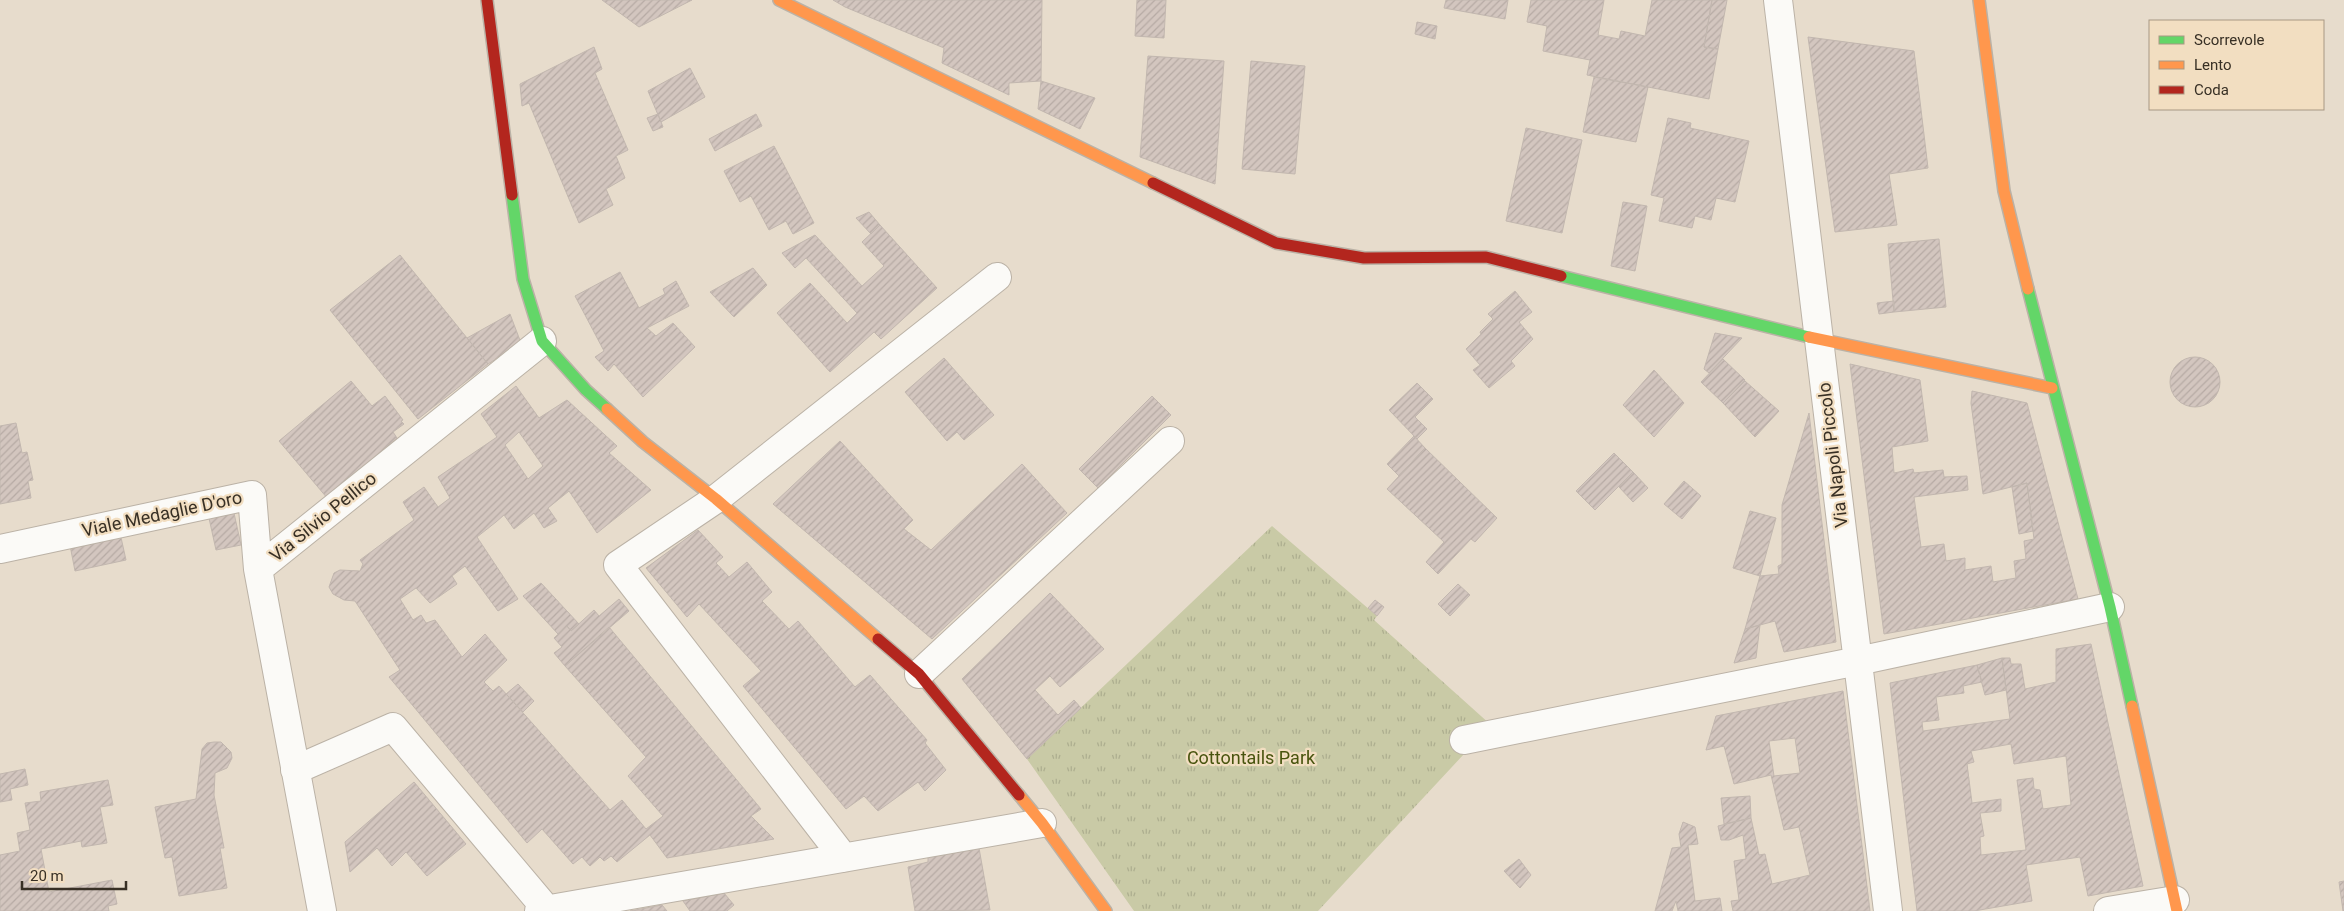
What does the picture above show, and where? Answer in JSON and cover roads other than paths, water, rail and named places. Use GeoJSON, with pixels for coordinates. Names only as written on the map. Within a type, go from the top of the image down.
{"type":"FeatureCollection","features":[{"type":"Feature","properties":{"kind":"street"},"geometry":{"type":"LineString","coordinates":[[487,0],[523,279],[542,341],[586,390],[643,442],[716,499],[919,674],[1042,823],[1106,911]]}},
{"type":"Feature","properties":{"kind":"street"},"geometry":{"type":"LineString","coordinates":[[779,0],[1276,243],[1364,258],[1486,256],[1820,340],[2052,388]]}},
{"type":"Feature","properties":{"kind":"street","name":"Via Napoli Piccolo"},"geometry":{"type":"LineString","coordinates":[[1778,0],[1888,911]]}},
{"type":"Feature","properties":{"kind":"street"},"geometry":{"type":"LineString","coordinates":[[1978,0],[2004,191],[2052,388],[2110,607],[2176,905],[2108,911]]}},
{"type":"Feature","properties":{"kind":"street"},"geometry":{"type":"LineString","coordinates":[[844,858],[618,564],[716,499],[997,276]]}},
{"type":"Feature","properties":{"kind":"street","name":"Via Silvio Pellico"},"geometry":{"type":"LineString","coordinates":[[322,911],[258,568],[542,341]]}},
{"type":"Feature","properties":{"kind":"street"},"geometry":{"type":"LineString","coordinates":[[919,674],[1170,441]]}},
{"type":"Feature","properties":{"kind":"street","name":"Viale Medaglie D'oro"},"geometry":{"type":"LineString","coordinates":[[0,549],[252,495],[258,568]]}},
{"type":"Feature","properties":{"kind":"street"},"geometry":{"type":"LineString","coordinates":[[1464,740],[1858,661],[2110,607]]}},
{"type":"Feature","properties":{"kind":"street"},"geometry":{"type":"LineString","coordinates":[[295,770],[393,727],[544,911],[1042,823]]}},
{"type":"Feature","properties":{"kind":"park label","name":"Cottontails Park"},"geometry":{"type":"Point","coordinates":[1251,758]}}]}
